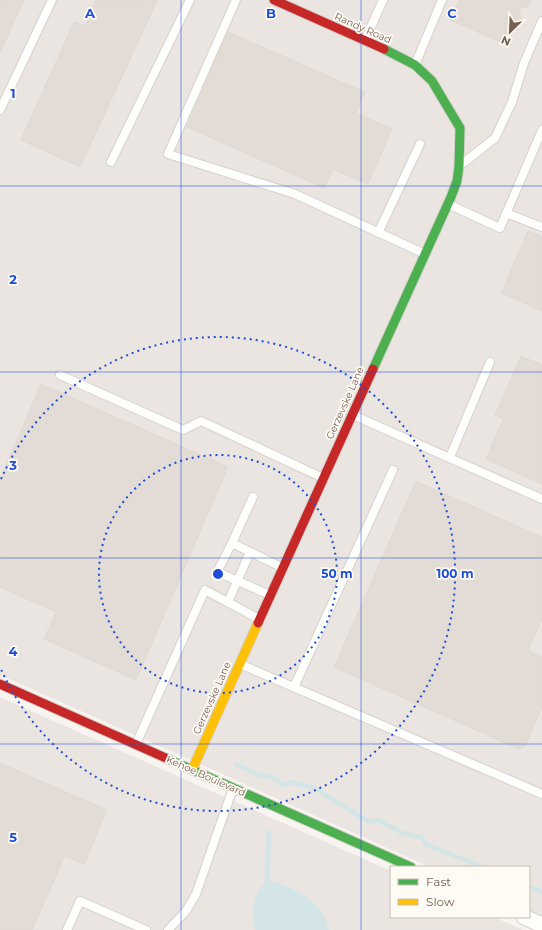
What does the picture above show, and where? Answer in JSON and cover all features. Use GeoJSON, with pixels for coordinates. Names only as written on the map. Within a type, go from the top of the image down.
{"type":"FeatureCollection","features":[{"type":"Feature","properties":{"kind":"street","name":"Randy Road"},"geometry":{"type":"LineString","coordinates":[[274,0],[398,56]]}},
{"type":"Feature","properties":{"kind":"street","name":"Gerzevske Lane"},"geometry":{"type":"LineString","coordinates":[[192,770],[239,663],[448,204],[457,181],[460,128],[432,82],[415,65],[398,56]]}},
{"type":"Feature","properties":{"kind":"street","name":"Kehoe Boulevard"},"geometry":{"type":"LineString","coordinates":[[0,684],[409,866]]}},
{"type":"Feature","properties":{"kind":"street"},"geometry":{"type":"LineString","coordinates":[[526,918],[542,925]]}},
{"type":"Feature","properties":{"kind":"lane"},"geometry":{"type":"LineString","coordinates":[[0,110],[52,0]]}},
{"type":"Feature","properties":{"kind":"lane"},"geometry":{"type":"LineString","coordinates":[[111,162],[190,0]]}},
{"type":"Feature","properties":{"kind":"lane"},"geometry":{"type":"LineString","coordinates":[[236,0],[168,154],[296,194],[425,254]]}},
{"type":"Feature","properties":{"kind":"lane"},"geometry":{"type":"LineString","coordinates":[[364,40],[384,0]]}},
{"type":"Feature","properties":{"kind":"lane"},"geometry":{"type":"LineString","coordinates":[[415,65],[442,0]]}},
{"type":"Feature","properties":{"kind":"lane"},"geometry":{"type":"LineString","coordinates":[[459,166],[495,138],[512,102],[524,63],[542,21]]}},
{"type":"Feature","properties":{"kind":"lane"},"geometry":{"type":"LineString","coordinates":[[448,204],[500,228],[542,130]]}},
{"type":"Feature","properties":{"kind":"lane"},"geometry":{"type":"LineString","coordinates":[[378,232],[420,144]]}},
{"type":"Feature","properties":{"kind":"lane"},"geometry":{"type":"LineString","coordinates":[[506,213],[542,227]]}},
{"type":"Feature","properties":{"kind":"lane"},"geometry":{"type":"LineString","coordinates":[[450,458],[490,362]]}},
{"type":"Feature","properties":{"kind":"lane"},"geometry":{"type":"LineString","coordinates":[[60,375],[183,430],[201,421],[323,478]]}},
{"type":"Feature","properties":{"kind":"lane"},"geometry":{"type":"LineString","coordinates":[[352,415],[542,499]]}},
{"type":"Feature","properties":{"kind":"lane"},"geometry":{"type":"LineString","coordinates":[[294,687],[393,470]]}},
{"type":"Feature","properties":{"kind":"lane"},"geometry":{"type":"LineString","coordinates":[[253,497],[218,572],[270,595]]}},
{"type":"Feature","properties":{"kind":"lane"},"geometry":{"type":"LineString","coordinates":[[232,543],[283,568]]}},
{"type":"Feature","properties":{"kind":"lane"},"geometry":{"type":"LineString","coordinates":[[228,602],[250,552]]}},
{"type":"Feature","properties":{"kind":"lane"},"geometry":{"type":"LineString","coordinates":[[136,745],[205,590],[260,619]]}},
{"type":"Feature","properties":{"kind":"lane"},"geometry":{"type":"LineString","coordinates":[[239,663],[542,794]]}},
{"type":"Feature","properties":{"kind":"lane"},"geometry":{"type":"LineString","coordinates":[[168,930],[186,911],[196,894],[233,788]]}},
{"type":"Feature","properties":{"kind":"lane"},"geometry":{"type":"LineString","coordinates":[[68,930],[80,901],[146,930]]}},
{"type":"Feature","properties":{"kind":"shaded area"},"geometry":{"type":"Polygon","coordinates":[[[0,0],[542,0],[542,917],[530,911],[530,866],[428,866],[0,675],[0,0]]]}},
{"type":"Feature","properties":{"kind":"shaded area"},"geometry":{"type":"Polygon","coordinates":[[[0,697],[390,871],[390,918],[496,918],[523,930],[0,930],[0,697]]]}},
{"type":"Feature","properties":{"kind":"shaded area"},"geometry":{"type":"Polygon","coordinates":[[[267,880],[282,884],[305,896],[317,906],[323,914],[329,930],[255,930],[253,916],[254,903],[259,891],[267,880]]]}},
{"type":"Feature","properties":{"kind":"building"},"geometry":{"type":"Polygon","coordinates":[[[0,0],[24,0],[0,53],[0,0]]]}},
{"type":"Feature","properties":{"kind":"building"},"geometry":{"type":"Polygon","coordinates":[[[96,0],[157,1],[80,167],[21,140],[74,22],[85,26],[96,0]]]}},
{"type":"Feature","properties":{"kind":"building"},"geometry":{"type":"Polygon","coordinates":[[[459,0],[531,0],[528,7],[519,8],[521,21],[517,30],[509,30],[510,46],[450,20],[459,0]]]}},
{"type":"Feature","properties":{"kind":"building"},"geometry":{"type":"Polygon","coordinates":[[[228,32],[365,92],[356,113],[392,129],[368,184],[333,169],[324,188],[187,127],[228,32]]]}},
{"type":"Feature","properties":{"kind":"building"},"geometry":{"type":"Polygon","coordinates":[[[528,231],[542,237],[542,311],[501,293],[528,231]]]}},
{"type":"Feature","properties":{"kind":"building"},"geometry":{"type":"Polygon","coordinates":[[[521,356],[542,365],[542,484],[486,459],[503,419],[495,415],[521,356]]]}},
{"type":"Feature","properties":{"kind":"building"},"geometry":{"type":"Polygon","coordinates":[[[41,384],[228,467],[136,680],[44,639],[56,612],[0,587],[0,480],[41,384]]]}},
{"type":"Feature","properties":{"kind":"building"},"geometry":{"type":"Polygon","coordinates":[[[416,481],[542,537],[542,619],[528,650],[542,657],[542,707],[525,746],[519,749],[334,667],[416,481]]]}},
{"type":"Feature","properties":{"kind":"building"},"geometry":{"type":"Polygon","coordinates":[[[0,763],[107,810],[84,864],[65,856],[32,930],[0,930],[0,763]]]}},
{"type":"Feature","properties":{"kind":"waterway"},"geometry":{"type":"LineString","coordinates":[[236,764],[259,775],[275,778],[282,785],[292,782],[314,788],[369,822],[378,820],[402,833],[422,838],[427,845],[480,866]]}},
{"type":"Feature","properties":{"kind":"waterway"},"geometry":{"type":"LineString","coordinates":[[267,880],[269,832]]}},
{"type":"Feature","properties":{"kind":"waterway"},"geometry":{"type":"LineString","coordinates":[[530,887],[542,892]]}},
{"type":"Feature","properties":{"kind":"railway"},"geometry":{"type":"LineString","coordinates":[[441,290],[542,335]]}},
{"type":"Feature","properties":{"kind":"traffic: fast"},"geometry":{"type":"LineString","coordinates":[[373,369],[451,197],[457,181],[459,166],[460,128],[432,81],[415,65],[384,49]]}},
{"type":"Feature","properties":{"kind":"traffic: fast"},"geometry":{"type":"LineString","coordinates":[[168,759],[409,866]]}},
{"type":"Feature","properties":{"kind":"traffic: slow"},"geometry":{"type":"LineString","coordinates":[[192,770],[258,623]]}},
{"type":"Feature","properties":{"kind":"traffic: jam"},"geometry":{"type":"LineString","coordinates":[[274,0],[384,49]]}},
{"type":"Feature","properties":{"kind":"traffic: jam"},"geometry":{"type":"LineString","coordinates":[[258,623],[373,369]]}},
{"type":"Feature","properties":{"kind":"traffic: jam"},"geometry":{"type":"LineString","coordinates":[[0,684],[168,759]]}}]}
